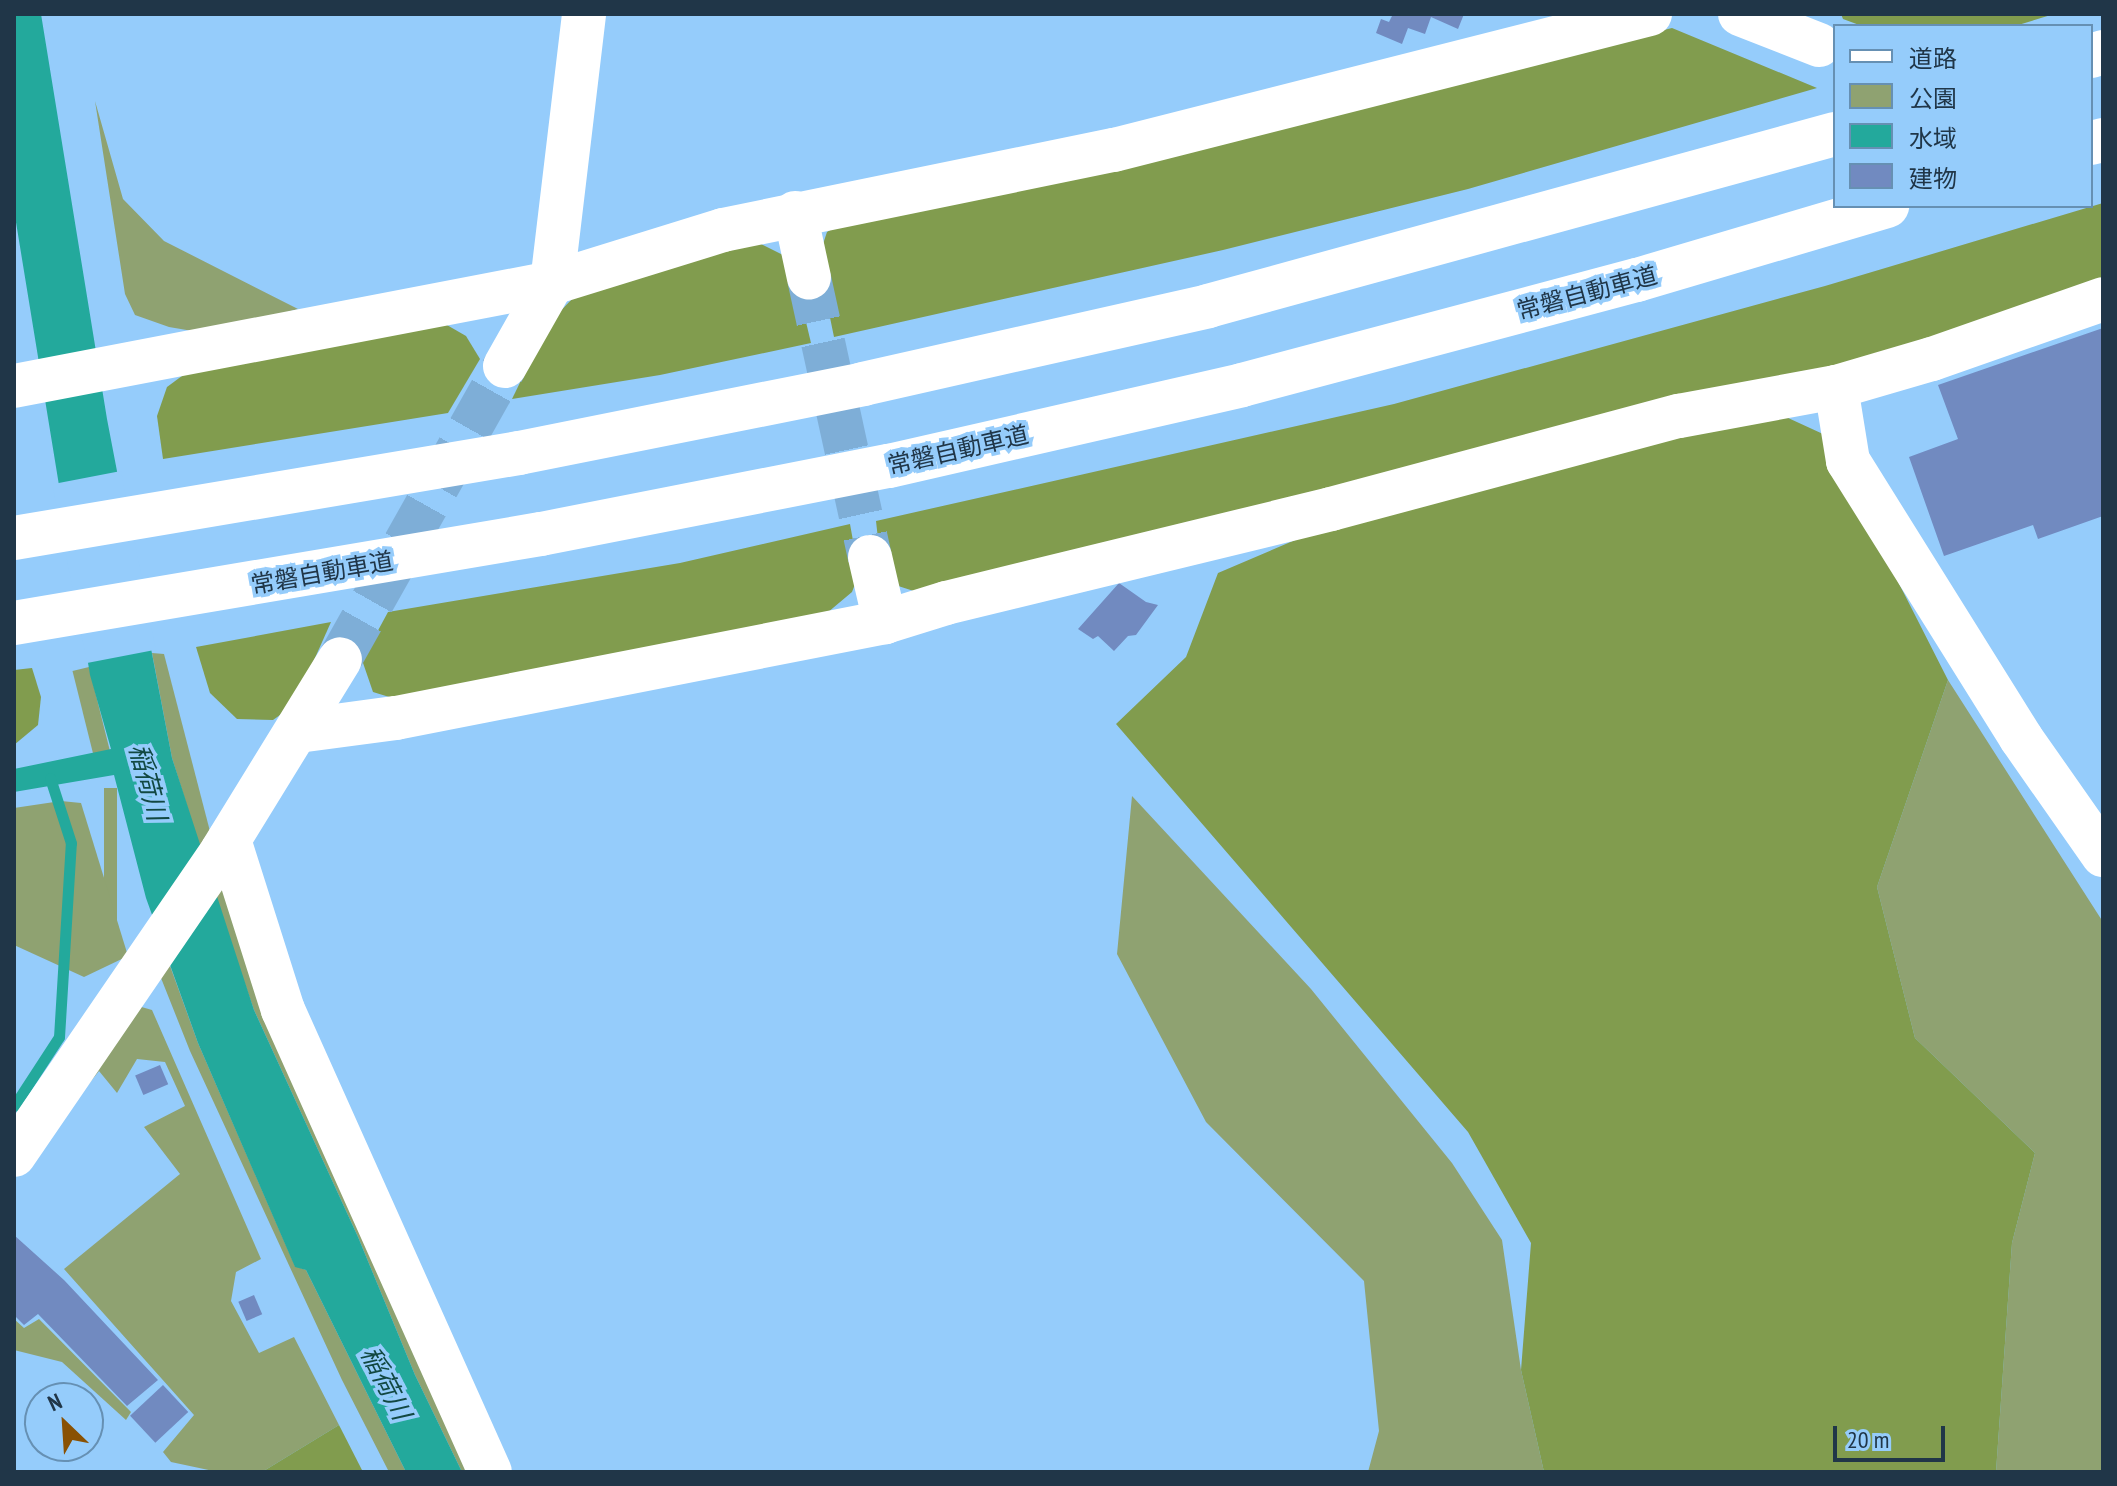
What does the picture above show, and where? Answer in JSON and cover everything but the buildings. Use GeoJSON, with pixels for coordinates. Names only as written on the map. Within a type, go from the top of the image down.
{"type":"FeatureCollection","features":[{"type":"Feature","properties":{"kind":"main road"},"geometry":{"type":"LineString","coordinates":[[505,366],[552,283],[584,14]]}},
{"type":"Feature","properties":{"kind":"main road"},"geometry":{"type":"LineString","coordinates":[[21,384],[552,283],[723,230],[1114,150],[1650,14]]}},
{"type":"Feature","properties":{"kind":"main road"},"geometry":{"type":"LineString","coordinates":[[1740,14],[1819,45]]}},
{"type":"Feature","properties":{"kind":"main road"},"geometry":{"type":"LineString","coordinates":[[30,536],[519,453],[863,384],[1238,298],[1833,135]]}},
{"type":"Feature","properties":{"kind":"main road","name":"常磐自動車道"},"geometry":{"type":"LineString","coordinates":[[14,623],[152,603],[557,531],[889,466],[1242,385],[1622,284],[1880,208]]}},
{"type":"Feature","properties":{"kind":"main road"},"geometry":{"type":"LineString","coordinates":[[795,213],[809,278]]}},
{"type":"Feature","properties":{"kind":"main road"},"geometry":{"type":"LineString","coordinates":[[298,731],[396,718],[885,622],[946,603],[1331,509],[1679,416],[1836,387],[1932,359],[2103,299]]}},
{"type":"Feature","properties":{"kind":"main road"},"geometry":{"type":"LineString","coordinates":[[1836,387],[1848,461],[2021,738],[2103,855]]}},
{"type":"Feature","properties":{"kind":"main road"},"geometry":{"type":"LineString","coordinates":[[870,557],[885,622]]}},
{"type":"Feature","properties":{"kind":"main road"},"geometry":{"type":"LineString","coordinates":[[14,1155],[222,851],[340,659]]}},
{"type":"Feature","properties":{"kind":"main road"},"geometry":{"type":"LineString","coordinates":[[222,851],[283,1010],[490,1472]]}},
{"type":"Feature","properties":{"kind":"green space"},"geometry":{"type":"Polygon","coordinates":[[[95,101],[123,199],[164,241],[298,309],[210,334],[169,327],[135,315],[125,294],[95,101]]]}},
{"type":"Feature","properties":{"kind":"green space"},"geometry":{"type":"Polygon","coordinates":[[[152,653],[164,654],[212,839],[201,851],[172,758],[152,653]]]}},
{"type":"Feature","properties":{"kind":"green space"},"geometry":{"type":"Polygon","coordinates":[[[89,667],[111,757],[95,761],[73,671],[89,667]]]}},
{"type":"Feature","properties":{"kind":"green space"},"geometry":{"type":"Polygon","coordinates":[[[1948,680],[2103,922],[2103,1472],[1996,1472],[2012,1243],[2035,1153],[1915,1038],[1877,887],[1948,680]]]}},
{"type":"Feature","properties":{"kind":"green space"},"geometry":{"type":"Polygon","coordinates":[[[104,788],[117,788],[117,937],[104,937],[104,788]]]}},
{"type":"Feature","properties":{"kind":"green space"},"geometry":{"type":"Polygon","coordinates":[[[1132,796],[1311,989],[1452,1163],[1502,1240],[1521,1370],[1544,1472],[1368,1472],[1379,1431],[1364,1281],[1206,1122],[1117,954],[1132,796]]]}},
{"type":"Feature","properties":{"kind":"green space"},"geometry":{"type":"Polygon","coordinates":[[[61,801],[81,803],[128,956],[84,977],[14,945],[14,808],[61,801]]]}},
{"type":"Feature","properties":{"kind":"green space"},"geometry":{"type":"Polygon","coordinates":[[[224,883],[475,1472],[462,1472],[415,1375],[358,1237],[254,1010],[214,895],[224,883]]]}},
{"type":"Feature","properties":{"kind":"green space"},"geometry":{"type":"Polygon","coordinates":[[[169,963],[198,1043],[295,1266],[306,1270],[406,1472],[389,1472],[342,1380],[190,1051],[159,973],[169,963]]]}},
{"type":"Feature","properties":{"kind":"green space"},"geometry":{"type":"Polygon","coordinates":[[[138,1006],[152,1010],[261,1259],[236,1272],[231,1301],[259,1353],[294,1337],[339,1425],[262,1472],[218,1472],[171,1462],[163,1452],[194,1415],[64,1269],[180,1174],[144,1127],[185,1106],[165,1062],[137,1059],[117,1093],[99,1071],[14,1178],[138,1006]]]}},
{"type":"Feature","properties":{"kind":"green space"},"geometry":{"type":"Polygon","coordinates":[[[14,1319],[24,1328],[39,1319],[101,1382],[84,1382],[62,1362],[14,1350],[14,1319]]]}},
{"type":"Feature","properties":{"kind":"green space"},"geometry":{"type":"Polygon","coordinates":[[[104,1385],[131,1412],[126,1420],[104,1400],[104,1385]]]}},
{"type":"Feature","properties":{"kind":"shaded area"},"geometry":{"type":"Polygon","coordinates":[[[1841,14],[2054,14],[2022,24],[1857,24],[1843,19],[1841,14]]]}},
{"type":"Feature","properties":{"kind":"shaded area"},"geometry":{"type":"Polygon","coordinates":[[[1672,28],[1817,88],[1468,189],[1223,250],[834,337],[818,259],[827,232],[843,222],[1114,166],[1672,28]]]}},
{"type":"Feature","properties":{"kind":"shaded area"},"geometry":{"type":"Polygon","coordinates":[[[2103,203],[2103,286],[1883,360],[923,594],[892,584],[880,557],[876,521],[1394,404],[1825,286],[2103,203]]]}},
{"type":"Feature","properties":{"kind":"shaded area"},"geometry":{"type":"Polygon","coordinates":[[[753,240],[785,256],[795,276],[811,343],[660,375],[512,399],[549,323],[573,298],[753,240]]]}},
{"type":"Feature","properties":{"kind":"shaded area"},"geometry":{"type":"Polygon","coordinates":[[[440,321],[466,336],[480,359],[448,413],[163,459],[157,416],[167,387],[186,373],[440,321]]]}},
{"type":"Feature","properties":{"kind":"shaded area"},"geometry":{"type":"Polygon","coordinates":[[[1786,417],[1823,434],[1948,680],[1877,887],[1915,1038],[2035,1153],[2012,1243],[1996,1472],[1544,1472],[1521,1370],[1531,1243],[1468,1132],[1116,724],[1186,657],[1218,573],[1328,526],[1687,431],[1786,417]]]}},
{"type":"Feature","properties":{"kind":"shaded area"},"geometry":{"type":"Polygon","coordinates":[[[850,524],[859,574],[852,592],[827,613],[412,704],[373,692],[362,660],[388,612],[680,563],[850,524]]]}},
{"type":"Feature","properties":{"kind":"shaded area"},"geometry":{"type":"Polygon","coordinates":[[[331,622],[294,705],[273,720],[237,719],[210,693],[196,647],[331,622]]]}},
{"type":"Feature","properties":{"kind":"shaded area"},"geometry":{"type":"Polygon","coordinates":[[[32,668],[41,697],[38,725],[14,745],[14,670],[32,668]]]}},
{"type":"Feature","properties":{"kind":"shaded area"},"geometry":{"type":"Polygon","coordinates":[[[339,1425],[363,1472],[262,1472],[339,1425]]]}},
{"type":"Feature","properties":{"kind":"water","name":"稲荷川"},"geometry":{"type":"Polygon","coordinates":[[[14,14],[41,14],[107,419],[172,758],[254,1010],[358,1237],[415,1375],[462,1472],[406,1472],[306,1270],[295,1267],[198,1043],[146,898],[114,775],[14,792],[14,769],[111,749],[90,675],[14,210],[14,14]]]}},
{"type":"Feature","properties":{"kind":"pier"},"geometry":{"type":"Polygon","coordinates":[[[121,471],[156,650],[87,663],[52,484],[121,471]]]}},
{"type":"Feature","properties":{"kind":"waterway"},"geometry":{"type":"LineString","coordinates":[[14,1106],[59,1037],[71,843],[50,778]]}},
{"type":"Feature","properties":{"kind":"tunnel"},"geometry":{"type":"LineString","coordinates":[[809,278],[870,557]]}},
{"type":"Feature","properties":{"kind":"tunnel"},"geometry":{"type":"LineString","coordinates":[[340,659],[505,366]]}}]}
